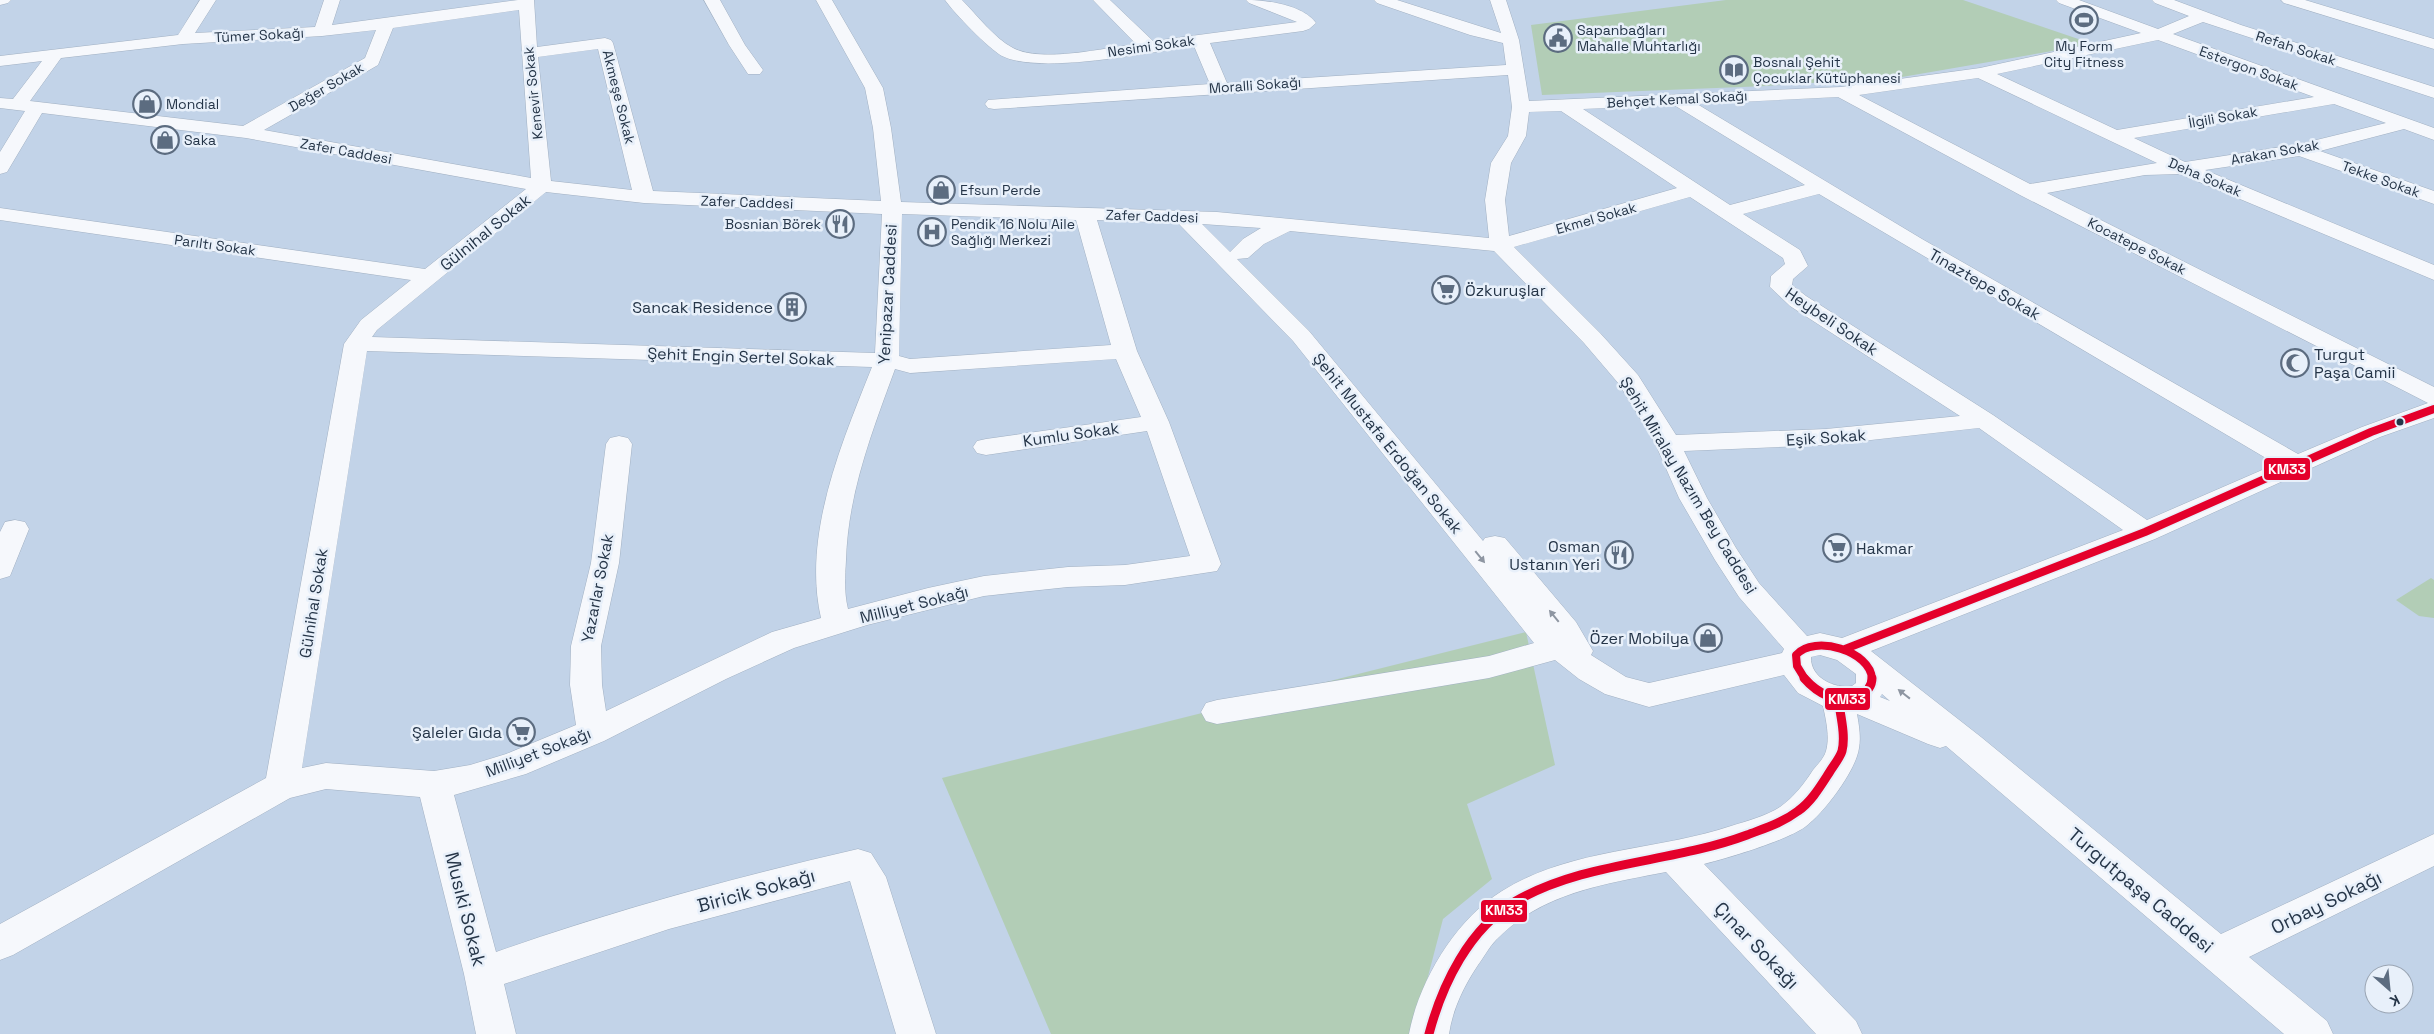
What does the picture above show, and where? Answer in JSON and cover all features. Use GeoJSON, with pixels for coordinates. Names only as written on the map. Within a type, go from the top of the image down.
{"type":"FeatureCollection","features":[{"type":"Feature","properties":{"kind":"street"},"geometry":{"type":"LineString","coordinates":[[183,39],[208,0]]}},
{"type":"Feature","properties":{"kind":"street"},"geometry":{"type":"LineString","coordinates":[[322,31],[332,0]]}},
{"type":"Feature","properties":{"kind":"street"},"geometry":{"type":"LineString","coordinates":[[712,0],[737,45],[754,70]]}},
{"type":"Feature","properties":{"kind":"street","name":"Yenipazar Caddesi"},"geometry":{"type":"LineString","coordinates":[[824,0],[874,88],[882,128],[892,208],[887,360],[852,449],[833,531],[830,596],[837,624]]}},
{"type":"Feature","properties":{"kind":"street","name":"Nesimi Sokak"},"geometry":{"type":"LineString","coordinates":[[953,0],[999,46],[1010,53],[1052,60],[1303,26],[1308,23],[1301,17],[1254,0]]}},
{"type":"Feature","properties":{"kind":"street"},"geometry":{"type":"LineString","coordinates":[[1100,0],[1148,46]]}},
{"type":"Feature","properties":{"kind":"street"},"geometry":{"type":"LineString","coordinates":[[1382,0],[1476,32],[1511,40]]}},
{"type":"Feature","properties":{"kind":"street"},"geometry":{"type":"LineString","coordinates":[[1498,0],[1511,40],[1521,107],[1517,136],[1502,163],[1495,200],[1500,245]]}},
{"type":"Feature","properties":{"kind":"street","name":"Estergon Sokak"},"geometry":{"type":"LineString","coordinates":[[2064,0],[2434,134]]}},
{"type":"Feature","properties":{"kind":"street","name":"Refah Sokak"},"geometry":{"type":"LineString","coordinates":[[2160,0],[2434,93]]}},
{"type":"Feature","properties":{"kind":"street"},"geometry":{"type":"LineString","coordinates":[[2289,0],[2434,44]]}},
{"type":"Feature","properties":{"kind":"street","name":"Tümer Sokağı"},"geometry":{"type":"LineString","coordinates":[[0,61],[183,39],[322,31],[386,24],[472,5],[526,2]]}},
{"type":"Feature","properties":{"kind":"street","name":"Kenevir Sokak"},"geometry":{"type":"LineString","coordinates":[[526,2],[542,186]]}},
{"type":"Feature","properties":{"kind":"street","name":"Behçet Kemal Sokağı"},"geometry":{"type":"LineString","coordinates":[[1521,107],[1841,92],[1980,72],[2157,35],[2203,16]]}},
{"type":"Feature","properties":{"kind":"street","name":"Değer Sokak"},"geometry":{"type":"LineString","coordinates":[[246,132],[372,61],[386,24]]}},
{"type":"Feature","properties":{"kind":"street"},"geometry":{"type":"LineString","coordinates":[[1200,39],[1220,88]]}},
{"type":"Feature","properties":{"kind":"street","name":"Akmeşe Sokak"},"geometry":{"type":"LineString","coordinates":[[529,53],[605,43],[644,197]]}},
{"type":"Feature","properties":{"kind":"street"},"geometry":{"type":"LineString","coordinates":[[0,168],[18,105],[56,54]]}},
{"type":"Feature","properties":{"kind":"street","name":"Moralli Sokağı"},"geometry":{"type":"LineString","coordinates":[[994,104],[1516,69]]}},
{"type":"Feature","properties":{"kind":"street","name":"Deha Sokak"},"geometry":{"type":"LineString","coordinates":[[1980,72],[2183,168],[2434,274]]}},
{"type":"Feature","properties":{"kind":"street","name":"Kocatepe Sokak"},"geometry":{"type":"LineString","coordinates":[[1841,92],[2027,191],[2434,397]]}},
{"type":"Feature","properties":{"kind":"street","name":"İlgili Sokak"},"geometry":{"type":"LineString","coordinates":[[2114,136],[2332,98]]}},
{"type":"Feature","properties":{"kind":"street","name":"Tınaztepe Sokak"},"geometry":{"type":"LineString","coordinates":[[1676,99],[1821,187],[2297,465]]}},
{"type":"Feature","properties":{"kind":"street","name":"Heybeli Sokak"},"geometry":{"type":"LineString","coordinates":[[1563,104],[1792,255],[1797,266],[1782,276],[1781,287],[1798,301],[1984,420],[2145,532]]}},
{"type":"Feature","properties":{"kind":"street","name":"Zafer Caddesi"},"geometry":{"type":"LineString","coordinates":[[18,105],[246,132],[542,186],[644,197],[892,208],[1195,217],[1291,224],[1500,245]]}},
{"type":"Feature","properties":{"kind":"street","name":"Arakan Sokak"},"geometry":{"type":"LineString","coordinates":[[2027,191],[2145,169],[2183,168],[2300,150],[2404,124]]}},
{"type":"Feature","properties":{"kind":"street","name":"Tekke Sokak"},"geometry":{"type":"LineString","coordinates":[[2300,150],[2434,198]]}},
{"type":"Feature","properties":{"kind":"street","name":"Gülnihal Sokak"},"geometry":{"type":"LineString","coordinates":[[282,786],[356,344],[369,325],[542,186]]}},
{"type":"Feature","properties":{"kind":"street"},"geometry":{"type":"LineString","coordinates":[[1727,212],[1821,187]]}},
{"type":"Feature","properties":{"kind":"street","name":"Ekmel Sokak"},"geometry":{"type":"LineString","coordinates":[[1500,245],[1692,190]]}},
{"type":"Feature","properties":{"kind":"street","name":"Parıltı Sokak"},"geometry":{"type":"LineString","coordinates":[[0,214],[429,276]]}},
{"type":"Feature","properties":{"kind":"street","name":"Milliyet Sokağı"},"geometry":{"type":"LineString","coordinates":[[282,786],[326,776],[434,785],[470,778],[514,765],[593,732],[715,671],[783,640],[837,624],[928,598],[984,586],[1068,577],[1125,575],[1207,564],[1156,422],[1125,351],[1085,214]]}},
{"type":"Feature","properties":{"kind":"street","name":"Şehit Mustafa Erdoğan Sokak"},"geometry":{"type":"LineString","coordinates":[[1195,217],[1240,253],[1338,351],[1565,630],[1590,672]]}},
{"type":"Feature","properties":{"kind":"street","name":"Şehit Mustafa Erdoğan Sokak"},"geometry":{"type":"LineString","coordinates":[[1195,217],[1301,336],[1541,632],[1590,672],[1616,686],[1649,695],[1798,655]]}},
{"type":"Feature","properties":{"kind":"street"},"geometry":{"type":"LineString","coordinates":[[1240,253],[1263,235],[1291,224]]}},
{"type":"Feature","properties":{"kind":"street","name":"Şehit Miralay Nazım Bey Caddesi"},"geometry":{"type":"LineString","coordinates":[[1500,245],[1592,338],[1629,380],[1668,443],[1693,498],[1749,590],[1798,655]]}},
{"type":"Feature","properties":{"kind":"street","name":"Şehit Engin Sertel Sokak"},"geometry":{"type":"LineString","coordinates":[[356,344],[887,360],[910,366],[1125,351]]}},
{"type":"Feature","properties":{"kind":"street"},"geometry":{"type":"LineString","coordinates":[[1855,656],[2145,532],[2371,432],[2434,409]]}},
{"type":"Feature","properties":{"kind":"street","name":"Eşik Sokak"},"geometry":{"type":"LineString","coordinates":[[1668,443],[1822,439],[1915,430],[1984,420]]}},
{"type":"Feature","properties":{"kind":"street","name":"Kumlu Sokak"},"geometry":{"type":"LineString","coordinates":[[986,447],[1156,422]]}},
{"type":"Feature","properties":{"kind":"street","name":"Yazarlar Sokak"},"geometry":{"type":"LineString","coordinates":[[593,732],[586,685],[586,646],[605,563],[619,444]]}},
{"type":"Feature","properties":{"kind":"street"},"geometry":{"type":"LineString","coordinates":[[0,569],[8,531]]}},
{"type":"Feature","properties":{"kind":"street"},"geometry":{"type":"LineString","coordinates":[[1844,698],[1862,695],[1869,690],[1872,682],[1871,672],[1855,656],[1820,644],[1798,655],[1797,672],[1803,681],[1825,694],[1844,698],[1969,746]]}},
{"type":"Feature","properties":{"kind":"street"},"geometry":{"type":"LineString","coordinates":[[1217,712],[1489,667],[1560,647]]}},
{"type":"Feature","properties":{"kind":"street","name":"Turgutpaşa Caddesi"},"geometry":{"type":"LineString","coordinates":[[1855,656],[1969,746],[2313,1034]]}},
{"type":"Feature","properties":{"kind":"street"},"geometry":{"type":"LineString","coordinates":[[1429,1034],[1444,988],[1466,947],[1494,918],[1523,897],[1568,877],[1608,867],[1729,844],[1795,816],[1816,794],[1833,769],[1843,747],[1844,698]]}},
{"type":"Feature","properties":{"kind":"street","name":"Musıki Sokak"},"geometry":{"type":"LineString","coordinates":[[434,785],[483,974],[496,1034]]}},
{"type":"Feature","properties":{"kind":"street"},"geometry":{"type":"LineString","coordinates":[[0,942],[282,786]]}},
{"type":"Feature","properties":{"kind":"street","name":"Orbay Sokağı"},"geometry":{"type":"LineString","coordinates":[[2218,954],[2434,849]]}},
{"type":"Feature","properties":{"kind":"street","name":"Çınar Sokağı"},"geometry":{"type":"LineString","coordinates":[[1673,856],[1842,1034]]}},
{"type":"Feature","properties":{"kind":"street","name":"Biricik Sokağı"},"geometry":{"type":"LineString","coordinates":[[483,974],[543,952],[678,910],[858,864],[868,877],[916,1034]]}},
{"type":"Feature","properties":{"kind":"green space"},"geometry":{"type":"Polygon","coordinates":[[[1726,0],[1963,0],[2093,44],[1902,77],[1766,86],[1542,95],[1531,25],[1726,0]]]}},
{"type":"Feature","properties":{"kind":"green space"},"geometry":{"type":"Polygon","coordinates":[[[2431,578],[2434,580],[2434,618],[2419,616],[2396,600],[2431,578]]]}},
{"type":"Feature","properties":{"kind":"green space"},"geometry":{"type":"Polygon","coordinates":[[[1526,632],[1555,765],[1467,804],[1492,879],[1443,919],[1413,1034],[1051,1034],[942,778],[1526,632]]]}},
{"type":"Feature","properties":{"kind":"transit line","name":"KM33"},"geometry":{"type":"LineString","coordinates":[[1845,649],[2145,532],[2371,432],[2434,409]]}},
{"type":"Feature","properties":{"kind":"transit line","name":"KM33"},"geometry":{"type":"LineString","coordinates":[[1820,644],[1854,655],[1868,666],[1872,673],[1872,681],[1864,694],[1854,699],[1843,700],[1831,697],[1810,685],[1802,676],[1797,666],[1796,655],[1801,649],[1820,644]]}},
{"type":"Feature","properties":{"kind":"transit line","name":"KM33"},"geometry":{"type":"LineString","coordinates":[[1429,1034],[1436,1008],[1455,967],[1482,929],[1514,902],[1551,884],[1590,872],[1714,847],[1782,822],[1800,810],[1819,789],[1842,751],[1843,736],[1838,698]]}},
{"type":"Feature","properties":{"kind":"place","name":"My Form City Fitness"},"geometry":{"type":"Point","coordinates":[2084,20]}},
{"type":"Feature","properties":{"kind":"place","name":"Sapanbağları Mahalle Muhtarlığı"},"geometry":{"type":"Point","coordinates":[1558,38]}},
{"type":"Feature","properties":{"kind":"place","name":"Bosnalı Şehit Çocuklar Kütüphanesi"},"geometry":{"type":"Point","coordinates":[1734,70]}},
{"type":"Feature","properties":{"kind":"place","name":"Mondial"},"geometry":{"type":"Point","coordinates":[147,104]}},
{"type":"Feature","properties":{"kind":"place","name":"Saka"},"geometry":{"type":"Point","coordinates":[165,140]}},
{"type":"Feature","properties":{"kind":"place","name":"Efsun Perde"},"geometry":{"type":"Point","coordinates":[941,190]}},
{"type":"Feature","properties":{"kind":"place","name":"Bosnian Börek"},"geometry":{"type":"Point","coordinates":[840,224]}},
{"type":"Feature","properties":{"kind":"place","name":"Pendik 16 Nolu Aile Sağlığı Merkezi"},"geometry":{"type":"Point","coordinates":[932,232]}},
{"type":"Feature","properties":{"kind":"place","name":"Özkuruşlar"},"geometry":{"type":"Point","coordinates":[1446,290]}},
{"type":"Feature","properties":{"kind":"place","name":"Sancak Residence"},"geometry":{"type":"Point","coordinates":[792,307]}},
{"type":"Feature","properties":{"kind":"place","name":"Turgut Paşa Camii"},"geometry":{"type":"Point","coordinates":[2295,363]}},
{"type":"Feature","properties":{"kind":"place","name":"Hakmar"},"geometry":{"type":"Point","coordinates":[1837,548]}},
{"type":"Feature","properties":{"kind":"place","name":"Osman Ustanın Yeri"},"geometry":{"type":"Point","coordinates":[1619,555]}},
{"type":"Feature","properties":{"kind":"place","name":"Özer Mobilya"},"geometry":{"type":"Point","coordinates":[1708,638]}},
{"type":"Feature","properties":{"kind":"place","name":"Şaleler Gıda"},"geometry":{"type":"Point","coordinates":[521,732]}}]}
